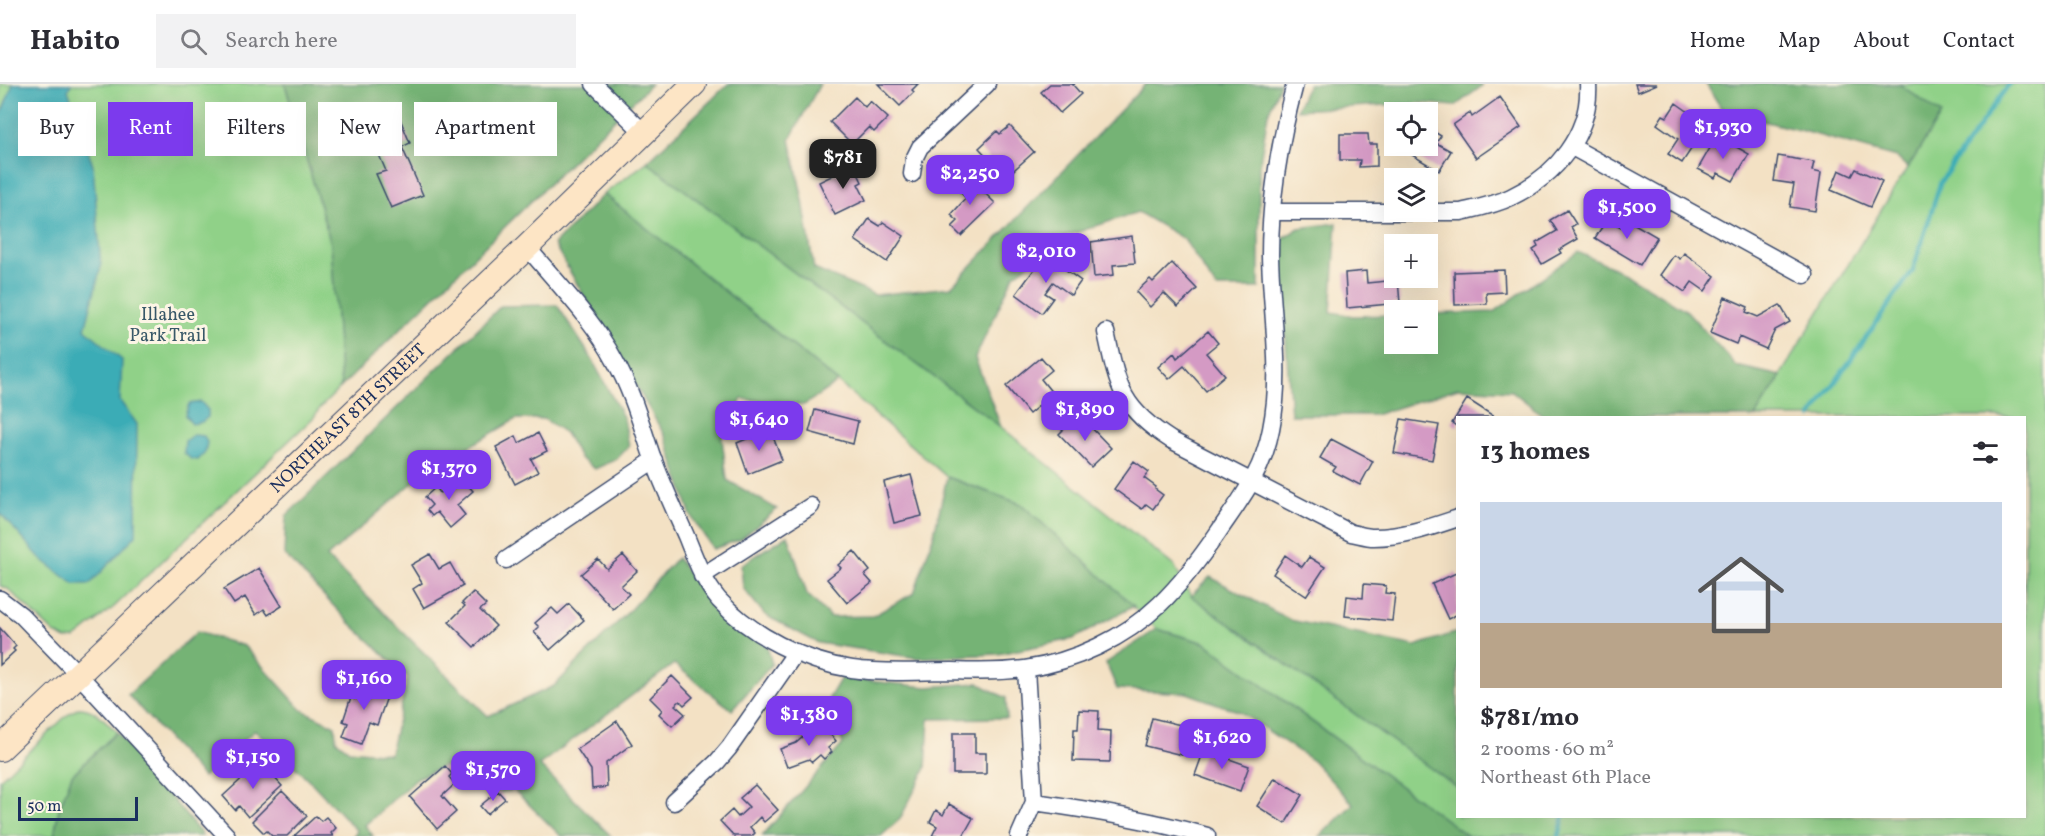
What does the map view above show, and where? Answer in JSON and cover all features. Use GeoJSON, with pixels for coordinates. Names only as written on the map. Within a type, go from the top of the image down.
{"type":"FeatureCollection","features":[{"type":"Feature","properties":{"kind":"street"},"geometry":{"type":"LineString","coordinates":[[594,84],[644,132]]}},
{"type":"Feature","properties":{"kind":"street","name":"NORTHEAST 8TH STREET"},"geometry":{"type":"LineString","coordinates":[[0,749],[527,247],[694,84]]}},
{"type":"Feature","properties":{"kind":"street"},"geometry":{"type":"LineString","coordinates":[[912,174],[914,159],[920,147],[987,84]]}},
{"type":"Feature","properties":{"kind":"street"},"geometry":{"type":"LineString","coordinates":[[527,247],[573,302],[615,361],[702,576],[733,614],[762,634],[796,652],[827,664],[854,670],[983,672],[1026,669],[1072,657],[1103,644],[1136,624],[1160,604],[1183,580],[1253,482],[1268,444],[1272,426],[1277,365],[1270,254],[1276,166],[1295,84]]}},
{"type":"Feature","properties":{"kind":"street"},"geometry":{"type":"LineString","coordinates":[[1273,212],[1461,212],[1489,206],[1535,184],[1557,165],[1572,147],[1584,121],[1588,84]]}},
{"type":"Feature","properties":{"kind":"street"},"geometry":{"type":"LineString","coordinates":[[1572,147],[1805,275]]}},
{"type":"Feature","properties":{"kind":"street"},"geometry":{"type":"LineString","coordinates":[[1106,332],[1115,375],[1124,396],[1137,414],[1171,440],[1335,526],[1351,532],[1372,537],[1393,536],[1456,519]]}},
{"type":"Feature","properties":{"kind":"street"},"geometry":{"type":"LineString","coordinates":[[506,560],[654,460]]}},
{"type":"Feature","properties":{"kind":"street"},"geometry":{"type":"LineString","coordinates":[[702,576],[811,506]]}},
{"type":"Feature","properties":{"kind":"street"},"geometry":{"type":"LineString","coordinates":[[0,599],[21,615],[78,674],[227,836]]}},
{"type":"Feature","properties":{"kind":"street"},"geometry":{"type":"LineString","coordinates":[[674,802],[729,748],[796,652]]}},
{"type":"Feature","properties":{"kind":"street"},"geometry":{"type":"LineString","coordinates":[[1019,836],[1034,802],[1026,669]]}},
{"type":"Feature","properties":{"kind":"street"},"geometry":{"type":"LineString","coordinates":[[1034,802],[1083,808],[1207,836]]}},
{"type":"Feature","properties":{"kind":"green space","name":"Illahee Park Trail"},"geometry":{"type":"Polygon","coordinates":[[[0,84],[285,84],[290,102],[205,102],[205,156],[306,156],[331,244],[341,387],[314,417],[114,607],[75,638],[66,639],[54,633],[8,589],[0,586],[0,84]]]}},
{"type":"Feature","properties":{"kind":"green space"},"geometry":{"type":"Polygon","coordinates":[[[285,84],[651,84],[341,387],[331,244],[306,156],[306,102],[290,102],[285,84]]]}},
{"type":"Feature","properties":{"kind":"green space"},"geometry":{"type":"Polygon","coordinates":[[[728,84],[820,84],[790,139],[814,269],[875,295],[951,287],[1146,84],[1280,84],[1268,114],[1259,168],[1259,288],[1216,288],[1184,239],[1138,212],[1066,236],[1014,275],[975,358],[1001,427],[647,162],[728,84]]]}},
{"type":"Feature","properties":{"kind":"green space"},"geometry":{"type":"Polygon","coordinates":[[[1308,84],[1482,84],[1455,106],[1438,104],[1438,102],[1384,102],[1384,105],[1296,110],[1308,84]]]}},
{"type":"Feature","properties":{"kind":"green space"},"geometry":{"type":"Polygon","coordinates":[[[1706,84],[1899,84],[1941,114],[1908,168],[1896,157],[1723,111],[1706,84]]]}},
{"type":"Feature","properties":{"kind":"green space"},"geometry":{"type":"Polygon","coordinates":[[[1899,84],[2045,84],[2045,836],[1468,836],[1205,643],[1157,629],[1021,504],[947,477],[838,382],[604,194],[647,162],[1001,427],[1174,566],[1191,596],[1456,787],[1456,818],[2026,818],[2026,416],[1756,416],[1940,114],[1899,84]]]}},
{"type":"Feature","properties":{"kind":"green space"},"geometry":{"type":"Polygon","coordinates":[[[604,194],[838,382],[804,405],[742,399],[722,438],[727,480],[777,509],[741,539],[713,549],[691,516],[665,436],[554,244],[604,194]]]}},
{"type":"Feature","properties":{"kind":"green space"},"geometry":{"type":"Polygon","coordinates":[[[1337,223],[1331,312],[1353,316],[1384,315],[1384,354],[1438,354],[1438,314],[1494,312],[1578,252],[1624,273],[1687,311],[1736,366],[1781,376],[1756,416],[1544,416],[1512,391],[1458,388],[1375,415],[1291,415],[1279,241],[1299,228],[1337,223]]]}},
{"type":"Feature","properties":{"kind":"green space"},"geometry":{"type":"Polygon","coordinates":[[[557,305],[589,354],[624,419],[629,446],[617,459],[595,469],[580,458],[565,433],[544,419],[516,419],[424,473],[327,557],[488,716],[554,686],[627,613],[677,558],[711,602],[767,646],[772,664],[732,710],[674,664],[539,765],[611,836],[561,836],[514,790],[488,795],[466,777],[444,766],[417,778],[365,825],[373,836],[353,836],[357,831],[309,780],[255,730],[203,777],[128,695],[197,632],[244,646],[302,710],[335,726],[336,740],[349,750],[390,754],[408,677],[349,622],[284,554],[286,516],[501,306],[557,305]]]}},
{"type":"Feature","properties":{"kind":"green space"},"geometry":{"type":"Polygon","coordinates":[[[947,477],[1021,504],[1134,606],[1073,639],[998,654],[918,658],[818,643],[765,615],[743,588],[741,565],[788,535],[807,594],[830,617],[873,616],[914,593],[934,534],[947,477]]]}},
{"type":"Feature","properties":{"kind":"green space"},"geometry":{"type":"Polygon","coordinates":[[[1210,577],[1290,620],[1415,646],[1456,633],[1456,787],[1191,596],[1210,577]]]}},
{"type":"Feature","properties":{"kind":"green space"},"geometry":{"type":"Polygon","coordinates":[[[1157,629],[1205,643],[1468,836],[1320,836],[1353,804],[1313,761],[1240,712],[1187,693],[1117,689],[1106,663],[1157,629]]]}},
{"type":"Feature","properties":{"kind":"green space"},"geometry":{"type":"Polygon","coordinates":[[[841,678],[927,687],[978,683],[1006,698],[1007,718],[929,719],[926,768],[900,819],[881,836],[762,836],[843,744],[829,698],[841,678]]]}},
{"type":"Feature","properties":{"kind":"green space"},"geometry":{"type":"Polygon","coordinates":[[[78,708],[95,712],[117,732],[72,775],[59,809],[54,836],[0,836],[0,779],[66,716],[78,708]]]}},
{"type":"Feature","properties":{"kind":"green space"},"geometry":{"type":"Polygon","coordinates":[[[117,732],[203,836],[54,836],[59,809],[72,775],[117,732]]]}},
{"type":"Feature","properties":{"kind":"water"},"geometry":{"type":"Polygon","coordinates":[[[13,84],[71,84],[68,90],[72,102],[18,102],[18,156],[90,156],[93,166],[101,267],[85,329],[122,360],[120,401],[137,424],[136,535],[90,584],[74,584],[41,559],[0,513],[0,117],[13,84]]]}},
{"type":"Feature","properties":{"kind":"water"},"geometry":{"type":"Polygon","coordinates":[[[201,402],[208,410],[208,417],[202,422],[192,424],[185,415],[189,404],[201,402]]]}},
{"type":"Feature","properties":{"kind":"water"},"geometry":{"type":"Polygon","coordinates":[[[193,435],[204,436],[207,442],[205,453],[198,460],[191,459],[184,453],[185,441],[193,435]]]}},
{"type":"Feature","properties":{"kind":"building"},"geometry":{"type":"Polygon","coordinates":[[[878,84],[918,84],[912,90],[914,92],[900,106],[878,84]]]}},
{"type":"Feature","properties":{"kind":"building"},"geometry":{"type":"Polygon","coordinates":[[[1050,84],[1075,84],[1073,85],[1081,94],[1060,113],[1041,92],[1050,84]]]}},
{"type":"Feature","properties":{"kind":"building"},"geometry":{"type":"Polygon","coordinates":[[[1635,84],[1657,84],[1638,92],[1635,84]]]}},
{"type":"Feature","properties":{"kind":"building"},"geometry":{"type":"Polygon","coordinates":[[[855,97],[865,107],[870,101],[888,118],[874,132],[869,127],[852,144],[830,122],[855,97]]]}},
{"type":"Feature","properties":{"kind":"building"},"geometry":{"type":"Polygon","coordinates":[[[1500,97],[1521,127],[1476,158],[1453,125],[1470,113],[1472,117],[1500,97]]]}},
{"type":"Feature","properties":{"kind":"building"},"geometry":{"type":"Polygon","coordinates":[[[1676,103],[1707,125],[1682,163],[1668,154],[1678,139],[1657,124],[1663,115],[1667,117],[1676,103]]]}},
{"type":"Feature","properties":{"kind":"building"},"geometry":{"type":"Polygon","coordinates":[[[402,124],[410,143],[402,147],[402,124]]]}},
{"type":"Feature","properties":{"kind":"building"},"geometry":{"type":"Polygon","coordinates":[[[1010,126],[1034,152],[1006,177],[979,148],[997,131],[1000,134],[1010,126]]]}},
{"type":"Feature","properties":{"kind":"building"},"geometry":{"type":"Polygon","coordinates":[[[1340,134],[1368,134],[1369,144],[1377,144],[1377,166],[1359,167],[1360,160],[1340,160],[1340,134]]]}},
{"type":"Feature","properties":{"kind":"building"},"geometry":{"type":"Polygon","coordinates":[[[1717,136],[1749,154],[1733,181],[1718,173],[1715,178],[1698,169],[1717,136]]]}},
{"type":"Feature","properties":{"kind":"building"},"geometry":{"type":"Polygon","coordinates":[[[1438,144],[1451,151],[1439,171],[1438,168],[1414,156],[1438,156],[1438,144]]]}},
{"type":"Feature","properties":{"kind":"building"},"geometry":{"type":"Polygon","coordinates":[[[402,147],[423,195],[391,208],[376,174],[386,171],[380,156],[402,156],[402,147]]]}},
{"type":"Feature","properties":{"kind":"building"},"geometry":{"type":"Polygon","coordinates":[[[1778,156],[1814,162],[1812,171],[1821,173],[1815,211],[1790,207],[1794,184],[1774,181],[1778,156]]]}},
{"type":"Feature","properties":{"kind":"building"},"geometry":{"type":"Polygon","coordinates":[[[854,165],[862,182],[858,184],[866,200],[835,215],[819,182],[854,165]]]}},
{"type":"Feature","properties":{"kind":"building"},"geometry":{"type":"Polygon","coordinates":[[[1856,169],[1882,181],[1870,207],[1831,190],[1839,170],[1852,176],[1856,169]]]}},
{"type":"Feature","properties":{"kind":"building"},"geometry":{"type":"Polygon","coordinates":[[[966,175],[995,203],[961,236],[952,227],[958,221],[951,215],[966,198],[955,187],[966,175]]]}},
{"type":"Feature","properties":{"kind":"building"},"geometry":{"type":"Polygon","coordinates":[[[1567,210],[1576,224],[1571,227],[1578,239],[1559,250],[1561,253],[1542,264],[1533,250],[1538,247],[1536,243],[1557,231],[1550,220],[1567,210]]]}},
{"type":"Feature","properties":{"kind":"building"},"geometry":{"type":"Polygon","coordinates":[[[869,219],[880,226],[883,222],[904,236],[887,262],[855,240],[869,219]]]}},
{"type":"Feature","properties":{"kind":"building"},"geometry":{"type":"Polygon","coordinates":[[[1607,219],[1621,227],[1626,219],[1657,237],[1640,265],[1595,238],[1607,219]]]}},
{"type":"Feature","properties":{"kind":"building"},"geometry":{"type":"Polygon","coordinates":[[[1132,236],[1135,263],[1113,265],[1114,275],[1094,277],[1091,242],[1132,236]]]}},
{"type":"Feature","properties":{"kind":"building"},"geometry":{"type":"Polygon","coordinates":[[[1684,253],[1715,276],[1705,291],[1692,282],[1685,292],[1660,275],[1674,255],[1680,259],[1684,253]]]}},
{"type":"Feature","properties":{"kind":"building"},"geometry":{"type":"Polygon","coordinates":[[[1048,257],[1081,281],[1071,295],[1053,282],[1045,293],[1053,298],[1042,313],[1016,294],[1039,263],[1041,265],[1048,257]]]}},
{"type":"Feature","properties":{"kind":"building"},"geometry":{"type":"Polygon","coordinates":[[[1172,263],[1197,289],[1178,307],[1164,293],[1150,307],[1136,292],[1150,279],[1153,282],[1172,263]]]}},
{"type":"Feature","properties":{"kind":"building"},"geometry":{"type":"Polygon","coordinates":[[[1504,270],[1505,292],[1486,293],[1487,304],[1455,305],[1454,272],[1504,270]]]}},
{"type":"Feature","properties":{"kind":"building"},"geometry":{"type":"Polygon","coordinates":[[[1366,271],[1367,283],[1384,281],[1384,288],[1399,288],[1400,300],[1384,300],[1384,305],[1347,308],[1345,273],[1366,271]]]}},
{"type":"Feature","properties":{"kind":"building"},"geometry":{"type":"Polygon","coordinates":[[[1725,297],[1748,307],[1746,312],[1758,317],[1780,305],[1790,322],[1775,330],[1766,349],[1739,337],[1736,344],[1710,333],[1725,297]]]}},
{"type":"Feature","properties":{"kind":"building"},"geometry":{"type":"Polygon","coordinates":[[[1208,331],[1218,343],[1206,353],[1225,375],[1206,391],[1184,366],[1169,379],[1158,367],[1174,353],[1177,358],[1208,331]]]}},
{"type":"Feature","properties":{"kind":"building"},"geometry":{"type":"Polygon","coordinates":[[[1041,357],[1052,370],[1041,379],[1053,394],[1029,414],[1006,386],[1041,357]]]}},
{"type":"Feature","properties":{"kind":"building"},"geometry":{"type":"Polygon","coordinates":[[[1467,399],[1493,416],[1456,416],[1467,399]]]}},
{"type":"Feature","properties":{"kind":"building"},"geometry":{"type":"Polygon","coordinates":[[[815,410],[858,421],[853,444],[809,432],[815,410]]]}},
{"type":"Feature","properties":{"kind":"building"},"geometry":{"type":"Polygon","coordinates":[[[1082,418],[1111,448],[1091,467],[1059,434],[1072,421],[1075,424],[1082,418]]]}},
{"type":"Feature","properties":{"kind":"building"},"geometry":{"type":"Polygon","coordinates":[[[1401,419],[1439,425],[1432,460],[1394,453],[1401,419]]]}},
{"type":"Feature","properties":{"kind":"building"},"geometry":{"type":"Polygon","coordinates":[[[770,429],[782,460],[748,474],[737,443],[770,429]]]}},
{"type":"Feature","properties":{"kind":"building"},"geometry":{"type":"Polygon","coordinates":[[[538,433],[547,451],[531,459],[538,472],[515,484],[496,447],[516,436],[519,443],[538,433]]]}},
{"type":"Feature","properties":{"kind":"building"},"geometry":{"type":"Polygon","coordinates":[[[1331,439],[1373,461],[1360,485],[1333,471],[1336,467],[1320,458],[1331,439]]]}},
{"type":"Feature","properties":{"kind":"building"},"geometry":{"type":"Polygon","coordinates":[[[1134,461],[1149,472],[1144,478],[1163,495],[1153,509],[1146,504],[1142,509],[1114,489],[1134,461]]]}},
{"type":"Feature","properties":{"kind":"building"},"geometry":{"type":"Polygon","coordinates":[[[911,475],[922,516],[894,523],[884,482],[911,475]]]}},
{"type":"Feature","properties":{"kind":"building"},"geometry":{"type":"Polygon","coordinates":[[[460,476],[473,491],[457,505],[465,515],[450,528],[437,512],[432,516],[427,510],[432,505],[425,497],[436,487],[440,493],[460,476]]]}},
{"type":"Feature","properties":{"kind":"building"},"geometry":{"type":"Polygon","coordinates":[[[854,551],[870,571],[865,575],[872,583],[847,603],[827,579],[841,568],[838,565],[854,551]]]}},
{"type":"Feature","properties":{"kind":"building"},"geometry":{"type":"Polygon","coordinates":[[[430,554],[439,569],[450,563],[463,586],[424,608],[413,589],[422,583],[411,565],[430,554]]]}},
{"type":"Feature","properties":{"kind":"building"},"geometry":{"type":"Polygon","coordinates":[[[623,555],[637,571],[621,586],[629,594],[613,609],[581,574],[598,559],[607,569],[623,555]]]}},
{"type":"Feature","properties":{"kind":"building"},"geometry":{"type":"Polygon","coordinates":[[[1285,555],[1302,567],[1309,557],[1325,567],[1306,596],[1273,574],[1285,555]]]}},
{"type":"Feature","properties":{"kind":"building"},"geometry":{"type":"Polygon","coordinates":[[[259,568],[282,606],[268,615],[264,609],[256,615],[245,597],[234,604],[224,589],[259,568]]]}},
{"type":"Feature","properties":{"kind":"building"},"geometry":{"type":"Polygon","coordinates":[[[1456,573],[1456,615],[1448,619],[1432,584],[1456,573]]]}},
{"type":"Feature","properties":{"kind":"building"},"geometry":{"type":"Polygon","coordinates":[[[1364,584],[1386,586],[1385,593],[1395,594],[1392,621],[1345,616],[1347,596],[1363,598],[1364,584]]]}},
{"type":"Feature","properties":{"kind":"building"},"geometry":{"type":"Polygon","coordinates":[[[473,592],[486,605],[480,610],[496,626],[474,647],[449,622],[465,606],[462,603],[473,592]]]}},
{"type":"Feature","properties":{"kind":"building"},"geometry":{"type":"Polygon","coordinates":[[[569,604],[584,620],[550,650],[534,632],[539,627],[535,623],[552,608],[558,614],[569,604]]]}},
{"type":"Feature","properties":{"kind":"building"},"geometry":{"type":"Polygon","coordinates":[[[0,628],[16,646],[13,649],[15,651],[0,665],[0,628]]]}},
{"type":"Feature","properties":{"kind":"building"},"geometry":{"type":"Polygon","coordinates":[[[672,676],[693,697],[684,705],[680,701],[675,705],[685,714],[672,726],[659,714],[662,710],[650,698],[672,676]]]}},
{"type":"Feature","properties":{"kind":"building"},"geometry":{"type":"Polygon","coordinates":[[[361,680],[378,685],[376,690],[388,694],[377,725],[369,722],[361,744],[343,737],[348,723],[343,721],[351,697],[354,699],[361,680]]]}},
{"type":"Feature","properties":{"kind":"building"},"geometry":{"type":"Polygon","coordinates":[[[1079,710],[1099,711],[1098,730],[1111,731],[1110,762],[1073,761],[1074,729],[1078,729],[1079,710]]]}},
{"type":"Feature","properties":{"kind":"building"},"geometry":{"type":"Polygon","coordinates":[[[1152,718],[1189,727],[1182,755],[1145,746],[1152,718]]]}},
{"type":"Feature","properties":{"kind":"building"},"geometry":{"type":"Polygon","coordinates":[[[617,721],[632,744],[606,763],[607,787],[592,789],[591,770],[577,749],[617,721]]]}},
{"type":"Feature","properties":{"kind":"building"},"geometry":{"type":"Polygon","coordinates":[[[820,722],[836,741],[828,748],[832,752],[824,759],[820,755],[812,762],[809,759],[787,767],[780,749],[796,743],[820,722]]]}},
{"type":"Feature","properties":{"kind":"building"},"geometry":{"type":"Polygon","coordinates":[[[953,733],[975,733],[975,753],[986,753],[986,774],[953,774],[953,733]]]}},
{"type":"Feature","properties":{"kind":"building"},"geometry":{"type":"Polygon","coordinates":[[[1204,750],[1249,766],[1240,791],[1195,775],[1204,750]]]}},
{"type":"Feature","properties":{"kind":"building"},"geometry":{"type":"Polygon","coordinates":[[[260,762],[282,786],[248,817],[239,806],[235,810],[223,796],[260,762]]]}},
{"type":"Feature","properties":{"kind":"building"},"geometry":{"type":"Polygon","coordinates":[[[445,766],[452,774],[449,777],[455,784],[442,796],[456,812],[437,829],[410,797],[445,766]]]}},
{"type":"Feature","properties":{"kind":"building"},"geometry":{"type":"Polygon","coordinates":[[[1275,778],[1303,795],[1285,824],[1257,806],[1275,778]]]}},
{"type":"Feature","properties":{"kind":"building"},"geometry":{"type":"Polygon","coordinates":[[[755,785],[778,810],[764,822],[760,817],[750,827],[755,833],[752,836],[734,836],[720,821],[732,810],[738,817],[749,807],[740,798],[755,785]]]}},
{"type":"Feature","properties":{"kind":"building"},"geometry":{"type":"Polygon","coordinates":[[[282,791],[307,816],[287,836],[272,836],[267,831],[264,833],[252,821],[282,791]]]}},
{"type":"Feature","properties":{"kind":"building"},"geometry":{"type":"Polygon","coordinates":[[[498,791],[505,799],[487,814],[480,806],[498,791]]]}},
{"type":"Feature","properties":{"kind":"building"},"geometry":{"type":"Polygon","coordinates":[[[949,804],[973,818],[963,836],[932,836],[937,826],[930,822],[936,810],[943,815],[949,804]]]}},
{"type":"Feature","properties":{"kind":"building"},"geometry":{"type":"Polygon","coordinates":[[[316,816],[321,821],[326,817],[336,828],[331,833],[333,836],[294,836],[316,816]]]}},
{"type":"Feature","properties":{"kind":"waterway"},"geometry":{"type":"LineString","coordinates":[[1812,416],[1913,270],[1941,181],[2009,84]]}},
{"type":"Feature","properties":{"kind":"waterway"},"geometry":{"type":"LineString","coordinates":[[1559,836],[1564,818]]}}]}
